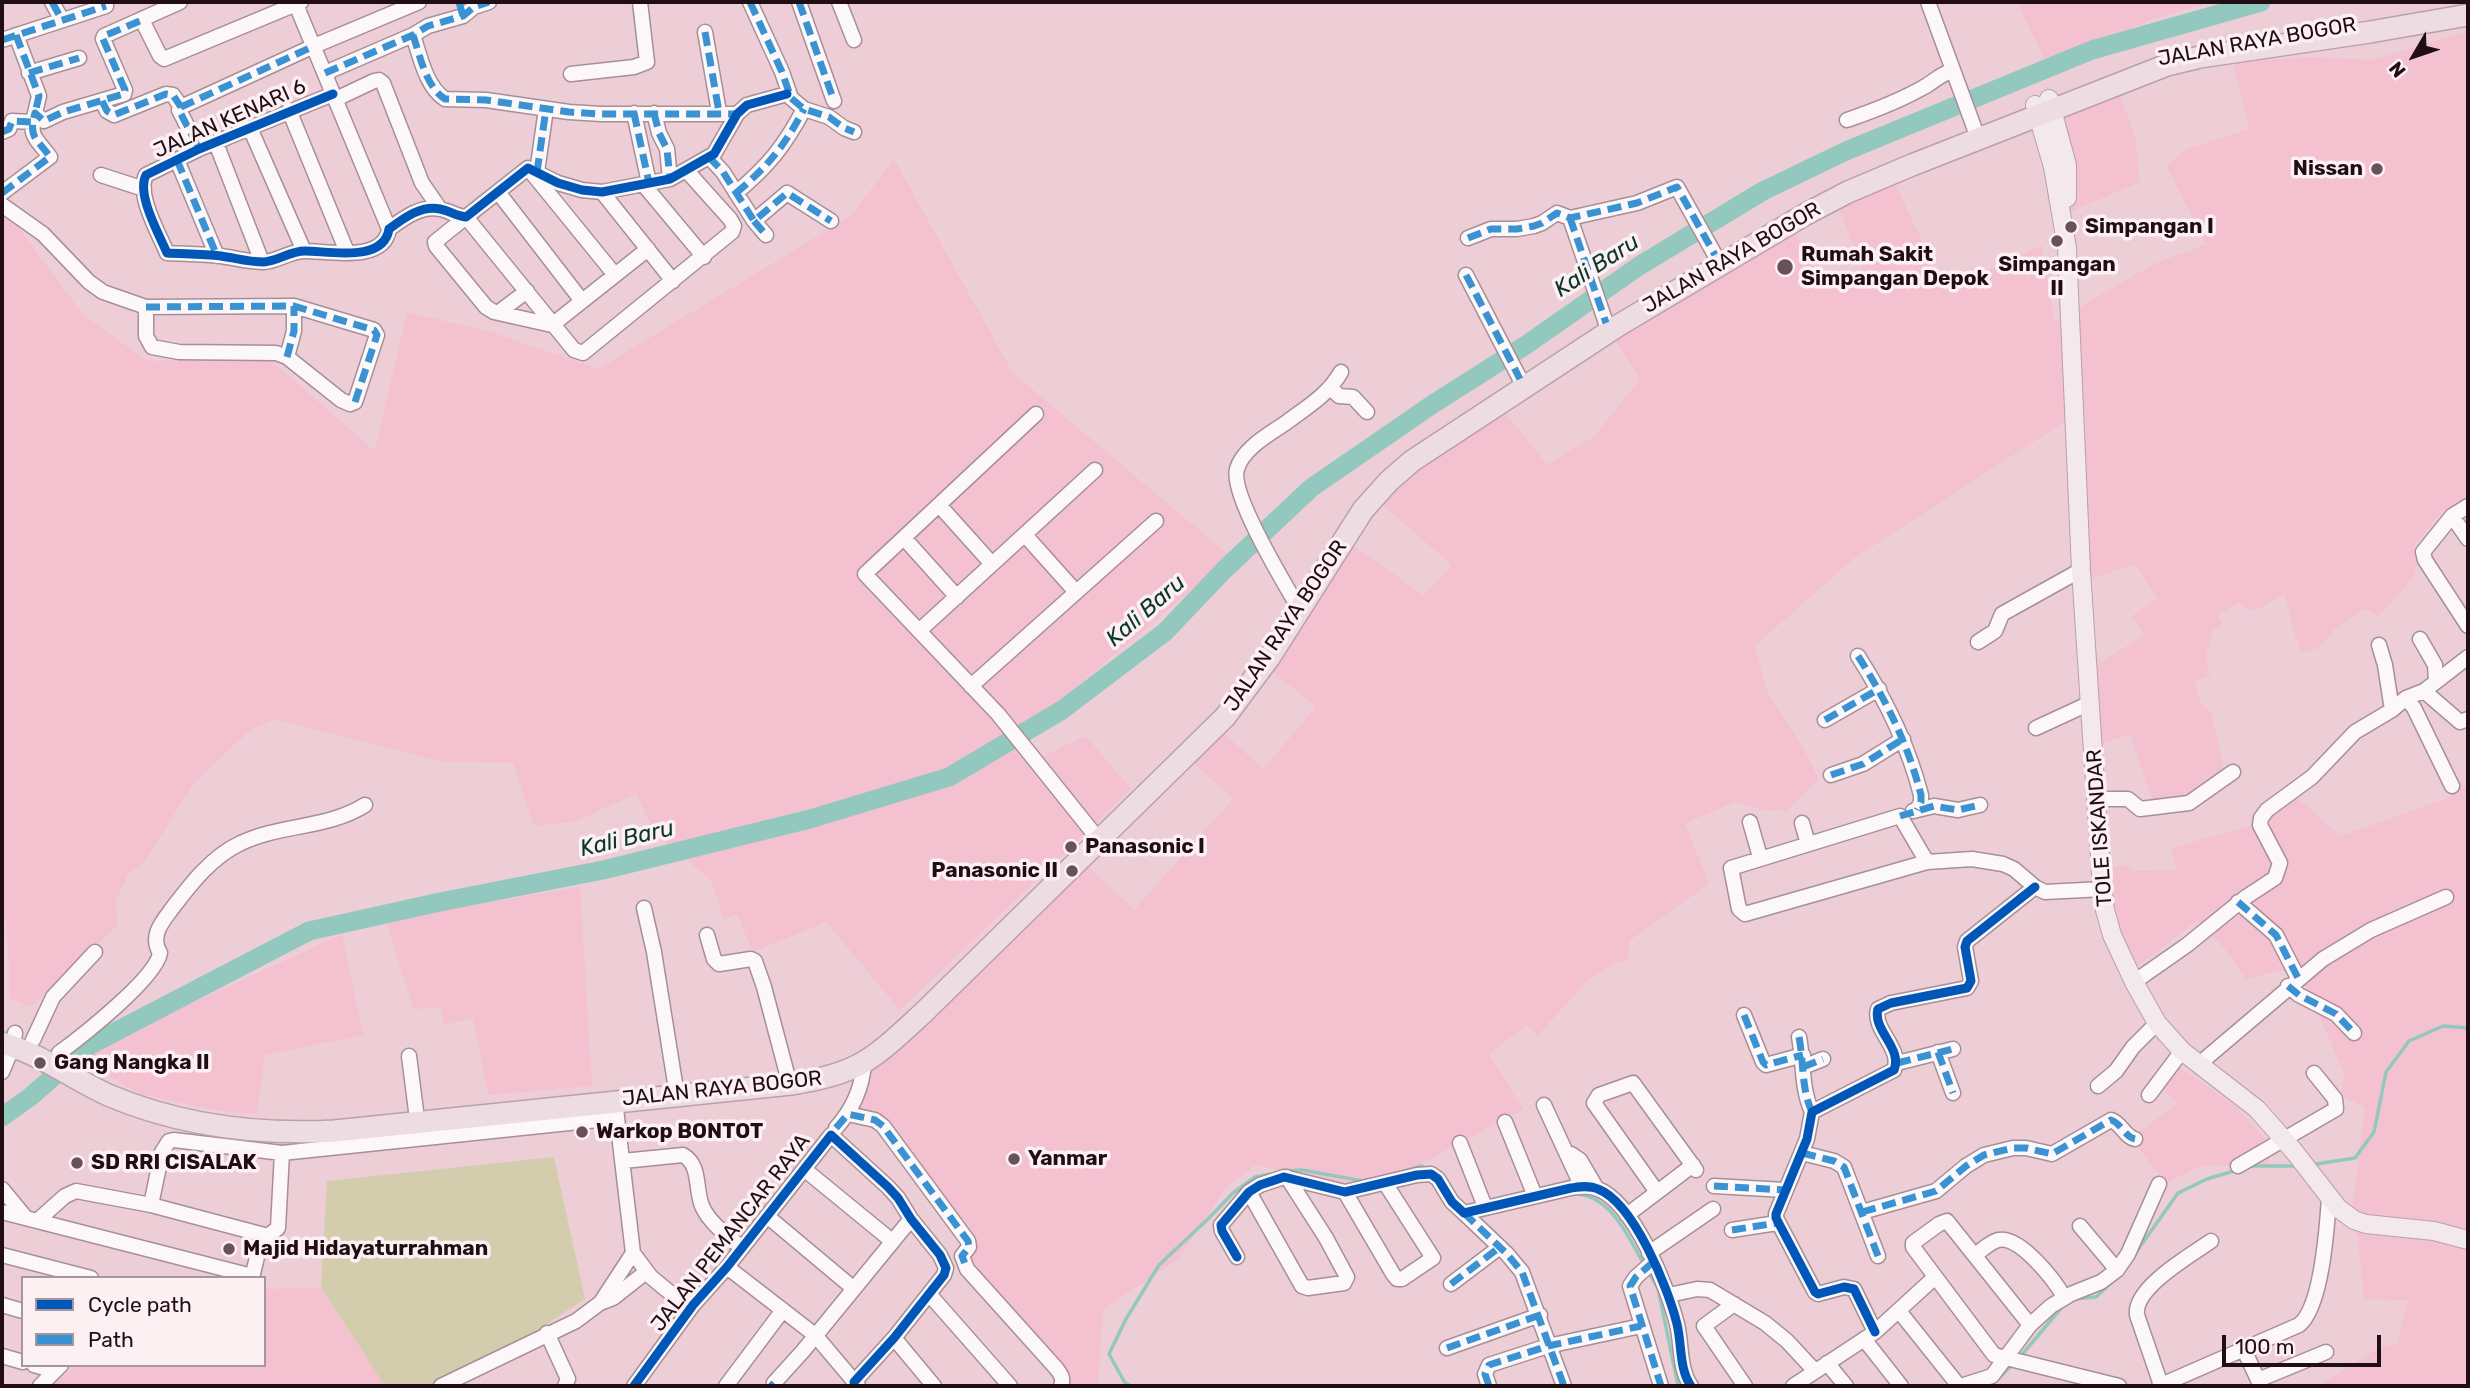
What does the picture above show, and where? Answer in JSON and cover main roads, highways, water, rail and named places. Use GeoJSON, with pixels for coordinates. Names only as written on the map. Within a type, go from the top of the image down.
{"type":"FeatureCollection","features":[{"type":"Feature","properties":{"kind":"highway","name":"JALAN RAYA BOGOR"},"geometry":{"type":"LineString","coordinates":[[2043,107],[2141,64],[2196,48],[2375,22],[2468,4]]}},
{"type":"Feature","properties":{"kind":"highway","name":"JALAN RAYA BOGOR"},"geometry":{"type":"LineString","coordinates":[[108,1088],[222,1115],[257,1120],[318,1120],[416,1111],[616,1102],[675,1083],[787,1074],[827,1067],[848,1060],[867,1049],[917,1004],[1243,694],[1342,523],[1384,473],[1409,451],[1516,372],[1712,249],[1823,194],[1975,128],[2200,57],[2468,15]]}},
{"type":"Feature","properties":{"kind":"highway","name":"JALAN RAYA BOGOR"},"geometry":{"type":"LineString","coordinates":[[1297,604],[1363,510],[1389,481],[1426,451],[1629,319],[1765,237],[1975,128]]}},
{"type":"Feature","properties":{"kind":"highway","name":"JALAN RAYA BOGOR"},"geometry":{"type":"LineString","coordinates":[[13,1038],[58,1057],[108,1088],[166,1115],[202,1124],[284,1133],[335,1131],[819,1080],[839,1075],[879,1053],[923,1013],[1096,836]]}},
{"type":"Feature","properties":{"kind":"main road","name":"TOLE ISKANDAR"},"geometry":{"type":"LineString","coordinates":[[2043,107],[2068,174],[2064,225],[2081,570],[2103,889],[2108,924],[2134,982],[2157,1023],[2198,1065],[2245,1099],[2289,1145],[2325,1194],[2344,1214],[2366,1224],[2434,1231],[2468,1240]]}},
{"type":"Feature","properties":{"kind":"waterway","name":"Kali Baru"},"geometry":{"type":"LineString","coordinates":[[2,1117],[30,1097],[90,1045],[309,931],[603,870],[810,819],[949,777],[1062,710],[1165,632],[1224,570],[1311,488],[1639,266],[1763,191],[1846,151],[2092,50],[2261,2]]}},
{"type":"Feature","properties":{"kind":"waterway"},"geometry":{"type":"LineString","coordinates":[[2310,1165],[2355,1158],[2374,1132],[2386,1072],[2409,1041],[2443,1026],[2468,1028]]}},
{"type":"Feature","properties":{"kind":"waterway"},"geometry":{"type":"LineString","coordinates":[[1397,1173],[1422,1166]]}},
{"type":"Feature","properties":{"kind":"waterway"},"geometry":{"type":"LineString","coordinates":[[2251,1166],[2299,1166]]}},
{"type":"Feature","properties":{"kind":"waterway"},"geometry":{"type":"LineString","coordinates":[[1288,1171],[1302,1170],[1363,1181]]}},
{"type":"Feature","properties":{"kind":"waterway"},"geometry":{"type":"LineString","coordinates":[[2137,1251],[2178,1193],[2207,1179],[2237,1170]]}},
{"type":"Feature","properties":{"kind":"waterway"},"geometry":{"type":"LineString","coordinates":[[1131,1386],[1125,1383],[1109,1354],[1126,1319],[1159,1265],[1233,1193],[1255,1177],[1276,1173]]}},
{"type":"Feature","properties":{"kind":"waterway"},"geometry":{"type":"LineString","coordinates":[[1579,1194],[1591,1197],[1610,1211],[1644,1264]]}},
{"type":"Feature","properties":{"kind":"waterway"},"geometry":{"type":"LineString","coordinates":[[1648,1271],[1658,1288],[1678,1386]]}},
{"type":"Feature","properties":{"kind":"waterway"},"geometry":{"type":"LineString","coordinates":[[2074,1299],[2096,1297],[2112,1282]]}},
{"type":"Feature","properties":{"kind":"waterway"},"geometry":{"type":"LineString","coordinates":[[2020,1357],[2062,1307]]}},
{"type":"Feature","properties":{"kind":"waterway"},"geometry":{"type":"LineString","coordinates":[[2000,1377],[2012,1365]]}},
{"type":"Feature","properties":{"kind":"place","name":"Nissan"},"geometry":{"type":"Point","coordinates":[2377,169]}},
{"type":"Feature","properties":{"kind":"place","name":"Simpangan I"},"geometry":{"type":"Point","coordinates":[2071,227]}},
{"type":"Feature","properties":{"kind":"place","name":"Simpangan II"},"geometry":{"type":"Point","coordinates":[2057,241]}},
{"type":"Feature","properties":{"kind":"place","name":"Rumah Sakit Simpangan Depok"},"geometry":{"type":"Point","coordinates":[1785,267]}},
{"type":"Feature","properties":{"kind":"place","name":"Panasonic I"},"geometry":{"type":"Point","coordinates":[1071,847]}},
{"type":"Feature","properties":{"kind":"place","name":"Panasonic II"},"geometry":{"type":"Point","coordinates":[1072,871]}},
{"type":"Feature","properties":{"kind":"place","name":"Gang Nangka II"},"geometry":{"type":"Point","coordinates":[40,1063]}},
{"type":"Feature","properties":{"kind":"place","name":"Warkop BONTOT"},"geometry":{"type":"Point","coordinates":[582,1132]}},
{"type":"Feature","properties":{"kind":"place","name":"Yanmar"},"geometry":{"type":"Point","coordinates":[1014,1159]}},
{"type":"Feature","properties":{"kind":"place","name":"SD RRI CISALAK"},"geometry":{"type":"Point","coordinates":[77,1163]}},
{"type":"Feature","properties":{"kind":"place","name":"Majid Hidayaturrahman"},"geometry":{"type":"Point","coordinates":[229,1249]}}]}
